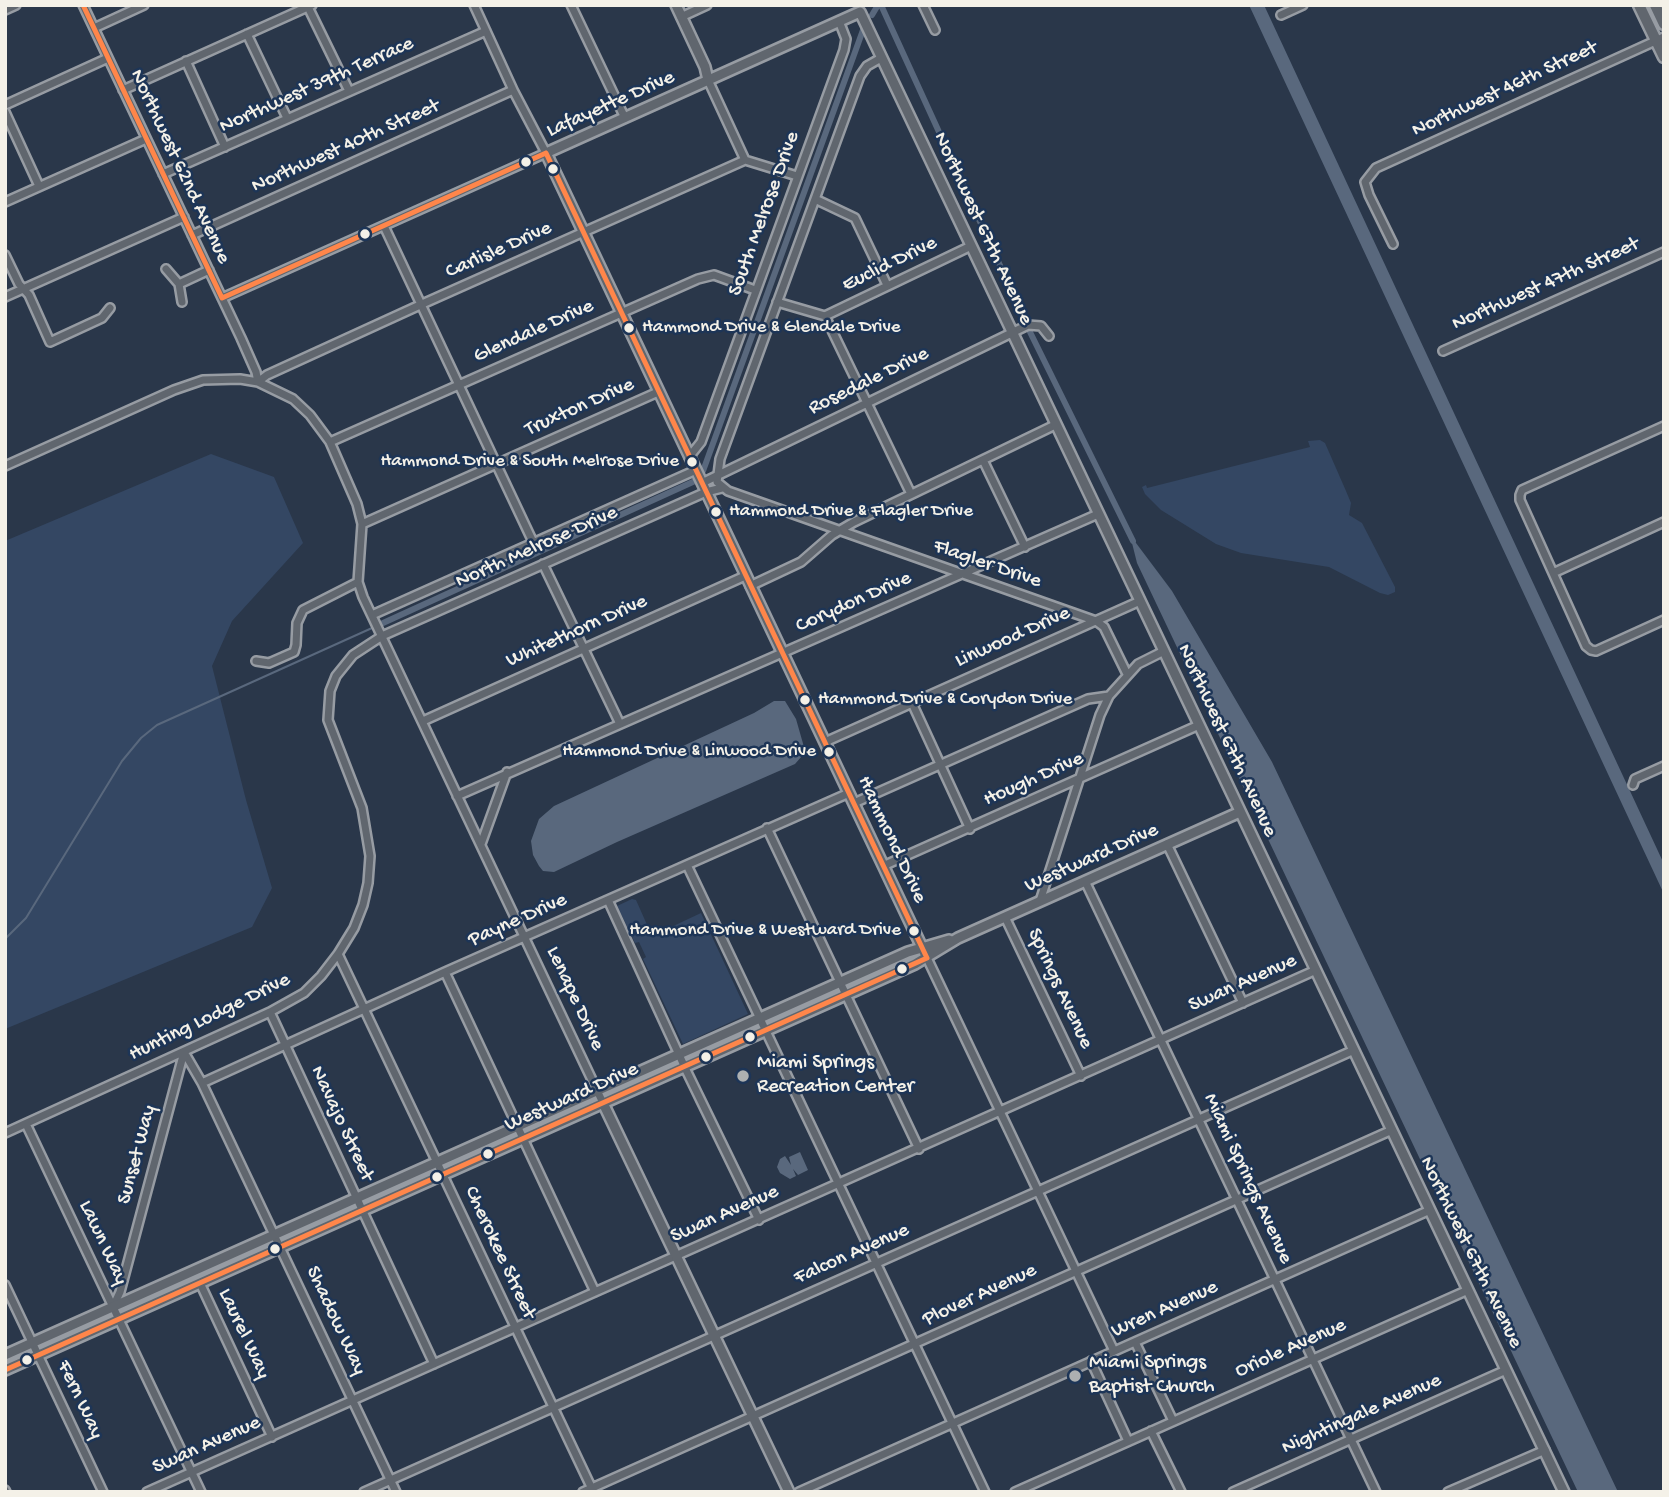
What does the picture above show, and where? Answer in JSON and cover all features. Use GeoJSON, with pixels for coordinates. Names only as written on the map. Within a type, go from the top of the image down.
{"type":"FeatureCollection","features":[{"type":"Feature","properties":{"kind":"main road"},"geometry":{"type":"LineString","coordinates":[[1639,5],[1660,38],[1664,57]]}},
{"type":"Feature","properties":{"kind":"main road"},"geometry":{"type":"LineString","coordinates":[[1655,5],[1664,24]]}},
{"type":"Feature","properties":{"kind":"street"},"geometry":{"type":"LineString","coordinates":[[5,10],[16,5]]}},
{"type":"Feature","properties":{"kind":"street","name":"Northwest 62nd Avenue"},"geometry":{"type":"LineString","coordinates":[[83,5],[222,298],[256,372],[258,382]]}},
{"type":"Feature","properties":{"kind":"street"},"geometry":{"type":"LineString","coordinates":[[94,28],[144,5]]}},
{"type":"Feature","properties":{"kind":"street"},"geometry":{"type":"LineString","coordinates":[[474,5],[513,90],[546,153]]}},
{"type":"Feature","properties":{"kind":"street"},"geometry":{"type":"LineString","coordinates":[[571,5],[625,118]]}},
{"type":"Feature","properties":{"kind":"street"},"geometry":{"type":"LineString","coordinates":[[676,5],[745,160],[797,176]]}},
{"type":"Feature","properties":{"kind":"street"},"geometry":{"type":"LineString","coordinates":[[681,17],[708,5]]}},
{"type":"Feature","properties":{"kind":"street"},"geometry":{"type":"LineString","coordinates":[[923,5],[934,30]]}},
{"type":"Feature","properties":{"kind":"street"},"geometry":{"type":"LineString","coordinates":[[1281,15],[1303,5]]}},
{"type":"Feature","properties":{"kind":"street"},"geometry":{"type":"LineString","coordinates":[[123,90],[310,6],[349,91]]}},
{"type":"Feature","properties":{"kind":"street","name":"Lafayette Drive"},"geometry":{"type":"LineString","coordinates":[[222,298],[839,21],[858,8]]}},
{"type":"Feature","properties":{"kind":"street","name":"Northwest 67th Avenue"},"geometry":{"type":"LineString","coordinates":[[858,8],[1564,1492]]}},
{"type":"Feature","properties":{"kind":"street","name":"South Melrose Drive"},"geometry":{"type":"LineString","coordinates":[[689,457],[701,442],[846,45],[845,34],[839,21]]}},
{"type":"Feature","properties":{"kind":"street","name":"Northwest 39th Terrace"},"geometry":{"type":"LineString","coordinates":[[163,174],[486,31]]}},
{"type":"Feature","properties":{"kind":"street"},"geometry":{"type":"LineString","coordinates":[[247,34],[287,118]]}},
{"type":"Feature","properties":{"kind":"street","name":"Northwest 46th Street"},"geometry":{"type":"LineString","coordinates":[[1393,244],[1365,182],[1376,169],[1660,38]]}},
{"type":"Feature","properties":{"kind":"street"},"geometry":{"type":"LineString","coordinates":[[5,105],[108,58]]}},
{"type":"Feature","properties":{"kind":"street"},"geometry":{"type":"LineString","coordinates":[[722,488],[716,476],[720,459],[860,76],[867,66],[881,58]]}},
{"type":"Feature","properties":{"kind":"street"},"geometry":{"type":"LineString","coordinates":[[186,61],[225,146]]}},
{"type":"Feature","properties":{"kind":"street","name":"Northwest 40th Street"},"geometry":{"type":"LineString","coordinates":[[192,235],[513,90]]}},
{"type":"Feature","properties":{"kind":"street"},"geometry":{"type":"LineString","coordinates":[[5,112],[39,186]]}},
{"type":"Feature","properties":{"kind":"street"},"geometry":{"type":"LineString","coordinates":[[5,202],[146,138]]}},
{"type":"Feature","properties":{"kind":"street","name":"Hammond Drive"},"geometry":{"type":"LineString","coordinates":[[546,153],[1114,1351]]}},
{"type":"Feature","properties":{"kind":"street","name":"Carlisle Drive"},"geometry":{"type":"LineString","coordinates":[[258,382],[267,375],[420,305],[745,160]]}},
{"type":"Feature","properties":{"kind":"street"},"geometry":{"type":"LineString","coordinates":[[815,200],[855,218],[887,285]]}},
{"type":"Feature","properties":{"kind":"street"},"geometry":{"type":"LineString","coordinates":[[5,297],[184,217]]}},
{"type":"Feature","properties":{"kind":"street"},"geometry":{"type":"LineString","coordinates":[[384,226],[533,542]]}},
{"type":"Feature","properties":{"kind":"street","name":"Euclid Drive"},"geometry":{"type":"LineString","coordinates":[[825,316],[971,246]]}},
{"type":"Feature","properties":{"kind":"street","name":"Northwest 47th Street"},"geometry":{"type":"LineString","coordinates":[[1443,351],[1664,252]]}},
{"type":"Feature","properties":{"kind":"street"},"geometry":{"type":"LineString","coordinates":[[5,255],[50,342],[102,318],[110,308]]}},
{"type":"Feature","properties":{"kind":"street"},"geometry":{"type":"LineString","coordinates":[[166,270],[179,284],[182,302]]}},
{"type":"Feature","properties":{"kind":"street"},"geometry":{"type":"LineString","coordinates":[[179,284],[209,270]]}},
{"type":"Feature","properties":{"kind":"street","name":"Glendale Drive"},"geometry":{"type":"LineString","coordinates":[[330,442],[707,276],[714,275],[755,290]]}},
{"type":"Feature","properties":{"kind":"street"},"geometry":{"type":"LineString","coordinates":[[777,302],[825,316],[911,494]]}},
{"type":"Feature","properties":{"kind":"street","name":"Rosedale Drive"},"geometry":{"type":"LineString","coordinates":[[704,487],[716,476],[1011,333],[1036,324],[1049,336]]}},
{"type":"Feature","properties":{"kind":"street"},"geometry":{"type":"LineString","coordinates":[[5,466],[188,385],[219,379],[258,382],[282,393],[302,407],[330,442],[357,504],[362,524],[358,582],[382,636]]}},
{"type":"Feature","properties":{"kind":"street","name":"Truxton Drive"},"geometry":{"type":"LineString","coordinates":[[362,524],[658,392]]}},
{"type":"Feature","properties":{"kind":"street"},"geometry":{"type":"LineString","coordinates":[[750,586],[801,562],[832,535],[1055,425]]}},
{"type":"Feature","properties":{"kind":"street"},"geometry":{"type":"LineString","coordinates":[[1664,426],[1522,490],[1520,495],[1586,646],[1595,651],[1664,620]]}},
{"type":"Feature","properties":{"kind":"street"},"geometry":{"type":"LineString","coordinates":[[720,459],[724,466],[732,468]]}},
{"type":"Feature","properties":{"kind":"street"},"geometry":{"type":"LineString","coordinates":[[983,460],[1025,547]]}},
{"type":"Feature","properties":{"kind":"street"},"geometry":{"type":"LineString","coordinates":[[372,615],[696,470]]}},
{"type":"Feature","properties":{"kind":"street"},"geometry":{"type":"LineString","coordinates":[[704,487],[722,488]]}},
{"type":"Feature","properties":{"kind":"street","name":"North Melrose Drive"},"geometry":{"type":"LineString","coordinates":[[382,636],[543,564],[704,487]]}},
{"type":"Feature","properties":{"kind":"street","name":"Flagler Drive"},"geometry":{"type":"LineString","coordinates":[[722,488],[1096,621]]}},
{"type":"Feature","properties":{"kind":"street","name":"Corydon Drive"},"geometry":{"type":"LineString","coordinates":[[457,796],[1098,514]]}},
{"type":"Feature","properties":{"kind":"street"},"geometry":{"type":"LineString","coordinates":[[1553,573],[1664,522]]}},
{"type":"Feature","properties":{"kind":"street"},"geometry":{"type":"LineString","coordinates":[[543,564],[620,724]]}},
{"type":"Feature","properties":{"kind":"street","name":"Whitethorn Drive"},"geometry":{"type":"LineString","coordinates":[[423,721],[745,576]]}},
{"type":"Feature","properties":{"kind":"street"},"geometry":{"type":"LineString","coordinates":[[256,661],[269,663],[294,652],[297,623],[303,610],[358,582]]}},
{"type":"Feature","properties":{"kind":"street","name":"Linwood Drive"},"geometry":{"type":"LineString","coordinates":[[825,742],[1140,601]]}},
{"type":"Feature","properties":{"kind":"street"},"geometry":{"type":"LineString","coordinates":[[1096,621],[1104,627],[1126,674]]}},
{"type":"Feature","properties":{"kind":"street","name":"Lenape Drive"},"geometry":{"type":"LineString","coordinates":[[382,636],[789,1492]]}},
{"type":"Feature","properties":{"kind":"street","name":"Hunting Lodge Drive"},"geometry":{"type":"LineString","coordinates":[[5,1133],[270,1012],[304,993],[338,954],[354,928],[363,905],[370,856],[362,807],[328,720],[329,699],[336,676],[346,663],[365,645],[382,636]]}},
{"type":"Feature","properties":{"kind":"street"},"geometry":{"type":"LineString","coordinates":[[1040,901],[1100,715],[1109,696],[1126,674],[1138,664],[1164,651]]}},
{"type":"Feature","properties":{"kind":"street"},"geometry":{"type":"LineString","coordinates":[[854,803],[1088,699],[1109,696]]}},
{"type":"Feature","properties":{"kind":"street"},"geometry":{"type":"LineString","coordinates":[[912,703],[970,829]]}},
{"type":"Feature","properties":{"kind":"street","name":"Hough Drive"},"geometry":{"type":"LineString","coordinates":[[884,866],[1199,725]]}},
{"type":"Feature","properties":{"kind":"street"},"geometry":{"type":"LineString","coordinates":[[1633,785],[1635,779],[1664,765]]}},
{"type":"Feature","properties":{"kind":"street"},"geometry":{"type":"LineString","coordinates":[[481,844],[507,772]]}},
{"type":"Feature","properties":{"kind":"street","name":"Payne Drive"},"geometry":{"type":"LineString","coordinates":[[202,1083],[849,793]]}},
{"type":"Feature","properties":{"kind":"street","name":"Westward Drive"},"geometry":{"type":"LineString","coordinates":[[5,1370],[927,958],[958,938],[1240,811]]}},
{"type":"Feature","properties":{"kind":"street"},"geometry":{"type":"LineString","coordinates":[[767,828],[919,1149]]}},
{"type":"Feature","properties":{"kind":"street"},"geometry":{"type":"LineString","coordinates":[[1167,844],[1243,1003]]}},
{"type":"Feature","properties":{"kind":"street"},"geometry":{"type":"LineString","coordinates":[[687,865],[985,1492]]}},
{"type":"Feature","properties":{"kind":"street","name":"Miami Springs Avenue"},"geometry":{"type":"LineString","coordinates":[[1084,881],[1377,1492]]}},
{"type":"Feature","properties":{"kind":"street"},"geometry":{"type":"LineString","coordinates":[[608,900],[759,1220]]}},
{"type":"Feature","properties":{"kind":"street","name":"Springs Avenue"},"geometry":{"type":"LineString","coordinates":[[1005,917],[1081,1076]]}},
{"type":"Feature","properties":{"kind":"street","name":"Westward Drive"},"geometry":{"type":"LineString","coordinates":[[5,1355],[922,947],[958,938]]}},
{"type":"Feature","properties":{"kind":"street","name":"Cherokee Street"},"geometry":{"type":"LineString","coordinates":[[338,954],[593,1490]]}},
{"type":"Feature","properties":{"kind":"street","name":"Swan Avenue"},"geometry":{"type":"LineString","coordinates":[[147,1492],[1317,970]]}},
{"type":"Feature","properties":{"kind":"street"},"geometry":{"type":"LineString","coordinates":[[445,972],[595,1292]]}},
{"type":"Feature","properties":{"kind":"street","name":"Navajo Street"},"geometry":{"type":"LineString","coordinates":[[270,1012],[434,1364]]}},
{"type":"Feature","properties":{"kind":"street","name":"Falcon Avenue"},"geometry":{"type":"LineString","coordinates":[[364,1492],[1354,1050]]}},
{"type":"Feature","properties":{"kind":"street","name":"Shadow Way"},"geometry":{"type":"LineString","coordinates":[[184,1052],[202,1083],[275,1234],[396,1492]]}},
{"type":"Feature","properties":{"kind":"street","name":"Sunset Way"},"geometry":{"type":"LineString","coordinates":[[113,1307],[120,1292],[184,1052]]}},
{"type":"Feature","properties":{"kind":"street","name":"Lawn Way"},"geometry":{"type":"LineString","coordinates":[[26,1124],[201,1492]]}},
{"type":"Feature","properties":{"kind":"street","name":"Plover Avenue"},"geometry":{"type":"LineString","coordinates":[[583,1492],[593,1490],[1392,1130]]}},
{"type":"Feature","properties":{"kind":"street","name":"Wren Avenue"},"geometry":{"type":"LineString","coordinates":[[799,1492],[1430,1210]]}},
{"type":"Feature","properties":{"kind":"street","name":"Laurel Way"},"geometry":{"type":"LineString","coordinates":[[200,1283],[272,1437]]}},
{"type":"Feature","properties":{"kind":"street","name":"Fern Way"},"geometry":{"type":"LineString","coordinates":[[5,1285],[103,1492]]}},
{"type":"Feature","properties":{"kind":"street","name":"Oriole Avenue"},"geometry":{"type":"LineString","coordinates":[[1015,1492],[1468,1290]]}},
{"type":"Feature","properties":{"kind":"street"},"geometry":{"type":"LineString","coordinates":[[1135,1342],[1173,1421]]}},
{"type":"Feature","properties":{"kind":"street"},"geometry":{"type":"LineString","coordinates":[[1091,1361],[1128,1441]]}},
{"type":"Feature","properties":{"kind":"street","name":"Nightingale Avenue"},"geometry":{"type":"LineString","coordinates":[[1233,1492],[1506,1370]]}},
{"type":"Feature","properties":{"kind":"street"},"geometry":{"type":"LineString","coordinates":[[1151,1431],[1181,1492]]}},
{"type":"Feature","properties":{"kind":"street"},"geometry":{"type":"LineString","coordinates":[[1448,1492],[1545,1450]]}},
{"type":"Feature","properties":{"kind":"shaded area"},"geometry":{"type":"Polygon","coordinates":[[[1249,5],[1264,5],[1664,864],[1664,894],[1249,5]]]}},
{"type":"Feature","properties":{"kind":"shaded area"},"geometry":{"type":"Polygon","coordinates":[[[1320,440],[1325,443],[1351,503],[1349,515],[1362,523],[1395,587],[1395,592],[1388,595],[1380,593],[1329,567],[1241,553],[1216,544],[1161,510],[1145,494],[1142,487],[1146,485],[1147,488],[1310,447],[1308,441],[1320,440]]]}},
{"type":"Feature","properties":{"kind":"shaded area"},"geometry":{"type":"Polygon","coordinates":[[[211,454],[274,477],[303,543],[232,621],[212,666],[246,800],[272,888],[252,927],[5,1029],[5,541],[211,454]]]}},
{"type":"Feature","properties":{"kind":"shaded area"},"geometry":{"type":"Polygon","coordinates":[[[1130,535],[1172,591],[1272,762],[1618,1492],[1578,1492],[1137,563],[1130,535]]]}},
{"type":"Feature","properties":{"kind":"shaded area"},"geometry":{"type":"Polygon","coordinates":[[[774,701],[785,701],[796,719],[804,747],[802,756],[795,764],[554,872],[543,871],[539,866],[533,855],[531,841],[539,819],[554,806],[754,713],[774,701]]]}},
{"type":"Feature","properties":{"kind":"shaded area"},"geometry":{"type":"Polygon","coordinates":[[[632,899],[636,900],[652,936],[701,913],[748,1014],[683,1044],[643,959],[646,957],[639,942],[635,943],[617,906],[632,899]]]}},
{"type":"Feature","properties":{"kind":"shaded area"},"geometry":{"type":"Polygon","coordinates":[[[800,1152],[808,1170],[798,1175],[793,1169],[796,1176],[790,1179],[780,1173],[777,1167],[780,1159],[785,1156],[791,1165],[789,1157],[800,1152]]]}},
{"type":"Feature","properties":{"kind":"waterway"},"geometry":{"type":"LineString","coordinates":[[872,15],[878,5]]}},
{"type":"Feature","properties":{"kind":"waterway"},"geometry":{"type":"LineString","coordinates":[[881,5],[1024,318]]}},
{"type":"Feature","properties":{"kind":"waterway"},"geometry":{"type":"LineString","coordinates":[[703,471],[863,30]]}},
{"type":"Feature","properties":{"kind":"waterway"},"geometry":{"type":"LineString","coordinates":[[1030,332],[1133,541]]}},
{"type":"Feature","properties":{"kind":"waterway"},"geometry":{"type":"LineString","coordinates":[[383,623],[695,481]]}},
{"type":"Feature","properties":{"kind":"waterway"},"geometry":{"type":"LineString","coordinates":[[5,939],[26,918],[122,761],[141,738],[157,725],[372,628]]}},
{"type":"Feature","properties":{"kind":"transit line"},"geometry":{"type":"LineString","coordinates":[[83,5],[222,298]]}},
{"type":"Feature","properties":{"kind":"transit line"},"geometry":{"type":"LineString","coordinates":[[222,298],[546,153]]}},
{"type":"Feature","properties":{"kind":"transit line"},"geometry":{"type":"LineString","coordinates":[[5,1370],[927,958],[546,153]]}},
{"type":"Feature","properties":{"kind":"place","name":"Hammond Drive & Glendale Drive"},"geometry":{"type":"Point","coordinates":[629,328]}},
{"type":"Feature","properties":{"kind":"place","name":"Hammond Drive & South Melrose Drive"},"geometry":{"type":"Point","coordinates":[692,462]}},
{"type":"Feature","properties":{"kind":"place","name":"Hammond Drive & Flagler Drive"},"geometry":{"type":"Point","coordinates":[716,512]}},
{"type":"Feature","properties":{"kind":"place","name":"Hammond Drive & Corydon Drive"},"geometry":{"type":"Point","coordinates":[805,700]}},
{"type":"Feature","properties":{"kind":"place","name":"Hammond Drive & Linwood Drive"},"geometry":{"type":"Point","coordinates":[829,752]}},
{"type":"Feature","properties":{"kind":"place","name":"Hammond Drive & Westward Drive"},"geometry":{"type":"Point","coordinates":[914,931]}},
{"type":"Feature","properties":{"kind":"place","name":"Miami Springs Recreation Center"},"geometry":{"type":"Point","coordinates":[743,1076]}},
{"type":"Feature","properties":{"kind":"place","name":"Miami Springs Baptist Church"},"geometry":{"type":"Point","coordinates":[1075,1376]}}]}
